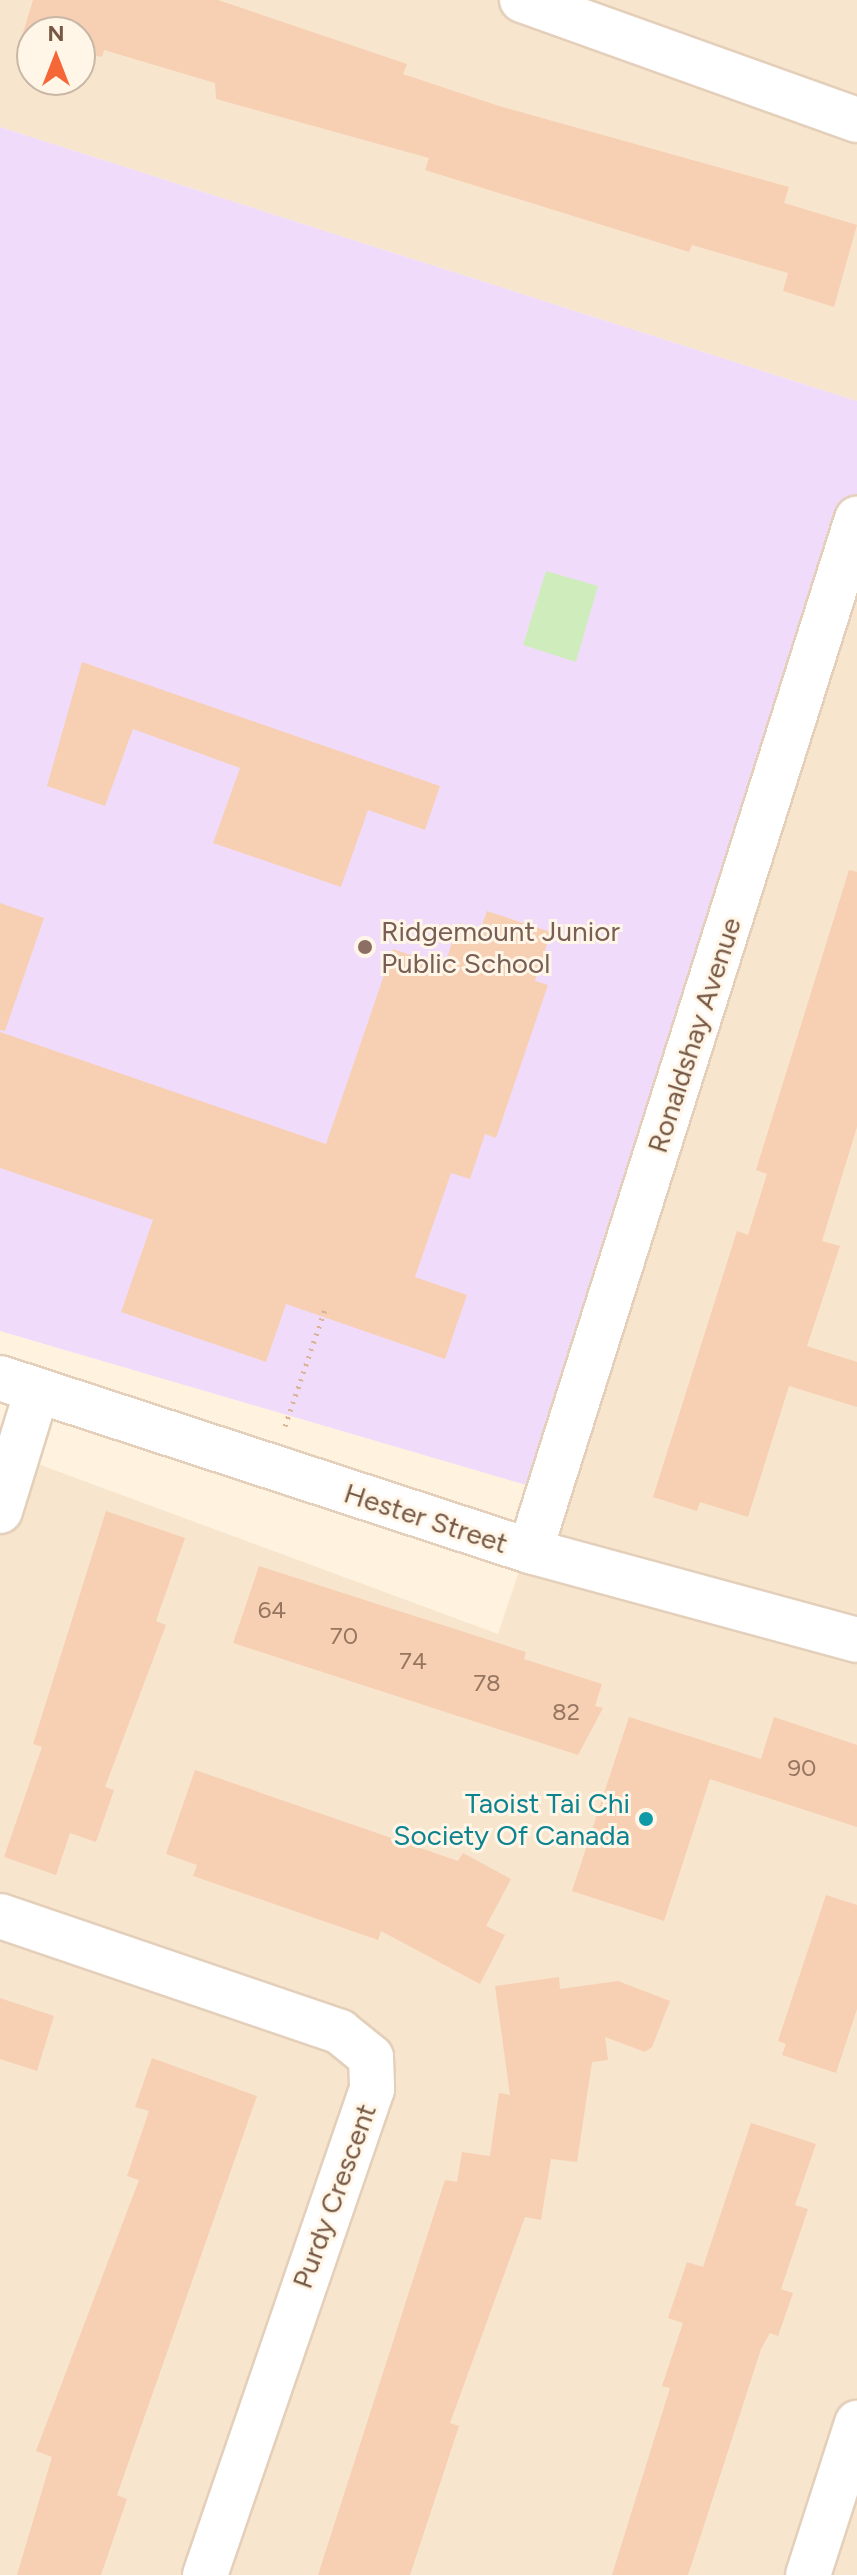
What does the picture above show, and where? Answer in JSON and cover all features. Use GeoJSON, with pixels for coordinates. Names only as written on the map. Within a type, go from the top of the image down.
{"type":"FeatureCollection","features":[{"type":"Feature","properties":{"kind":"street"},"geometry":{"type":"LineString","coordinates":[[522,0],[857,120]]}},
{"type":"Feature","properties":{"kind":"street","name":"Ronaldshay Avenue"},"geometry":{"type":"LineString","coordinates":[[530,1551],[857,519]]}},
{"type":"Feature","properties":{"kind":"street"},"geometry":{"type":"LineString","coordinates":[[0,1511],[18,1384]]}},
{"type":"Feature","properties":{"kind":"street","name":"Hester Street"},"geometry":{"type":"LineString","coordinates":[[18,1384],[530,1551],[857,1640]]}},
{"type":"Feature","properties":{"kind":"street","name":"Purdy Crescent"},"geometry":{"type":"LineString","coordinates":[[0,1916],[340,2032],[371,2057],[372,2089],[205,2575]]}},
{"type":"Feature","properties":{"kind":"street"},"geometry":{"type":"LineString","coordinates":[[808,2575],[857,2423]]}},
{"type":"Feature","properties":{"kind":"path"},"geometry":{"type":"LineString","coordinates":[[271,1468],[326,1306]]}},
{"type":"Feature","properties":{"kind":"shaded area"},"geometry":{"type":"Polygon","coordinates":[[[0,0],[857,0],[857,401],[0,127],[0,0]]]}},
{"type":"Feature","properties":{"kind":"shaded area","name":"Ridgemount Junior Public School"},"geometry":{"type":"Polygon","coordinates":[[[0,127],[857,401],[857,563],[550,1492],[0,1331],[0,127]]]}},
{"type":"Feature","properties":{"kind":"shaded area"},"geometry":{"type":"Polygon","coordinates":[[[857,562],[857,2575],[0,2575],[0,1450],[498,1634],[857,562]]]}},
{"type":"Feature","properties":{"kind":"green space"},"geometry":{"type":"Polygon","coordinates":[[[546,571],[598,586],[576,662],[523,645],[546,571]]]}},
{"type":"Feature","properties":{"kind":"building"},"geometry":{"type":"Polygon","coordinates":[[[33,0],[218,0],[407,64],[403,74],[499,106],[789,187],[784,203],[857,225],[834,307],[783,291],[788,273],[692,245],[689,252],[425,170],[429,158],[216,99],[215,83],[104,50],[102,57],[96,56],[96,16],[28,16],[33,0]]]}},
{"type":"Feature","properties":{"kind":"building"},"geometry":{"type":"Polygon","coordinates":[[[82,662],[440,786],[425,830],[368,810],[341,887],[213,843],[240,768],[133,729],[105,806],[47,786],[82,662]]]}},
{"type":"Feature","properties":{"kind":"building"},"geometry":{"type":"Polygon","coordinates":[[[849,870],[857,872],[857,1127],[822,1241],[840,1246],[807,1346],[857,1362],[857,1407],[789,1386],[748,1517],[700,1502],[697,1511],[653,1497],[737,1231],[748,1235],[767,1174],[756,1170],[849,870]]]}},
{"type":"Feature","properties":{"kind":"building"},"geometry":{"type":"Polygon","coordinates":[[[0,903],[44,918],[5,1031],[0,1030],[0,903]]]}},
{"type":"Feature","properties":{"kind":"building"},"geometry":{"type":"Polygon","coordinates":[[[487,911],[551,932],[535,981],[548,985],[496,1138],[485,1134],[470,1179],[451,1173],[415,1277],[467,1295],[445,1359],[286,1304],[266,1362],[121,1312],[153,1220],[0,1168],[0,1032],[326,1144],[393,949],[444,966],[459,923],[480,930],[487,911]]]}},
{"type":"Feature","properties":{"kind":"building"},"geometry":{"type":"Polygon","coordinates":[[[106,1511],[185,1538],[156,1621],[166,1625],[105,1787],[114,1790],[96,1842],[70,1833],[56,1875],[4,1857],[42,1747],[33,1744],[106,1511]]]}},
{"type":"Feature","properties":{"kind":"building"},"geometry":{"type":"Polygon","coordinates":[[[259,1566],[526,1652],[524,1659],[602,1684],[595,1706],[603,1708],[578,1755],[233,1643],[259,1566]]]}},
{"type":"Feature","properties":{"kind":"building","name":"Taoist Tai Chi Society Of Canada"},"geometry":{"type":"Polygon","coordinates":[[[629,1717],[761,1759],[774,1717],[857,1745],[857,1827],[710,1779],[664,1921],[572,1891],[629,1717]]]}},
{"type":"Feature","properties":{"kind":"building"},"geometry":{"type":"Polygon","coordinates":[[[195,1770],[458,1861],[463,1853],[511,1879],[486,1926],[505,1935],[480,1984],[381,1931],[378,1940],[193,1876],[197,1865],[166,1854],[195,1770]]]}},
{"type":"Feature","properties":{"kind":"building"},"geometry":{"type":"Polygon","coordinates":[[[826,1895],[857,1905],[857,2009],[836,2073],[782,2055],[786,2044],[778,2041],[826,1895]]]}},
{"type":"Feature","properties":{"kind":"building"},"geometry":{"type":"Polygon","coordinates":[[[559,1977],[560,1989],[618,1981],[670,2001],[652,2047],[645,2052],[605,2037],[608,2060],[592,2062],[577,2162],[551,2159],[541,2220],[525,2217],[450,2423],[459,2426],[410,2575],[318,2575],[445,2180],[457,2182],[462,2152],[490,2156],[499,2093],[510,2095],[495,1986],[559,1977]]]}},
{"type":"Feature","properties":{"kind":"building"},"geometry":{"type":"Polygon","coordinates":[[[0,1998],[54,2016],[37,2071],[0,2059],[0,1998]]]}},
{"type":"Feature","properties":{"kind":"building"},"geometry":{"type":"Polygon","coordinates":[[[152,2058],[257,2096],[117,2495],[127,2499],[101,2575],[17,2575],[52,2457],[36,2451],[139,2180],[127,2176],[149,2111],[135,2107],[152,2058]]]}},
{"type":"Feature","properties":{"kind":"building"},"geometry":{"type":"Polygon","coordinates":[[[751,2123],[816,2144],[795,2205],[808,2209],[781,2289],[793,2293],[778,2336],[770,2333],[761,2349],[688,2575],[612,2575],[670,2388],[662,2386],[683,2323],[668,2318],[687,2262],[703,2267],[751,2123]]]}},
{"type":"Feature","properties":{"kind":"place","name":"Ridgemount Junior Public School"},"geometry":{"type":"Point","coordinates":[365,947]}},
{"type":"Feature","properties":{"kind":"place","name":"Taoist Tai Chi Society Of Canada"},"geometry":{"type":"Point","coordinates":[646,1819]}}]}
